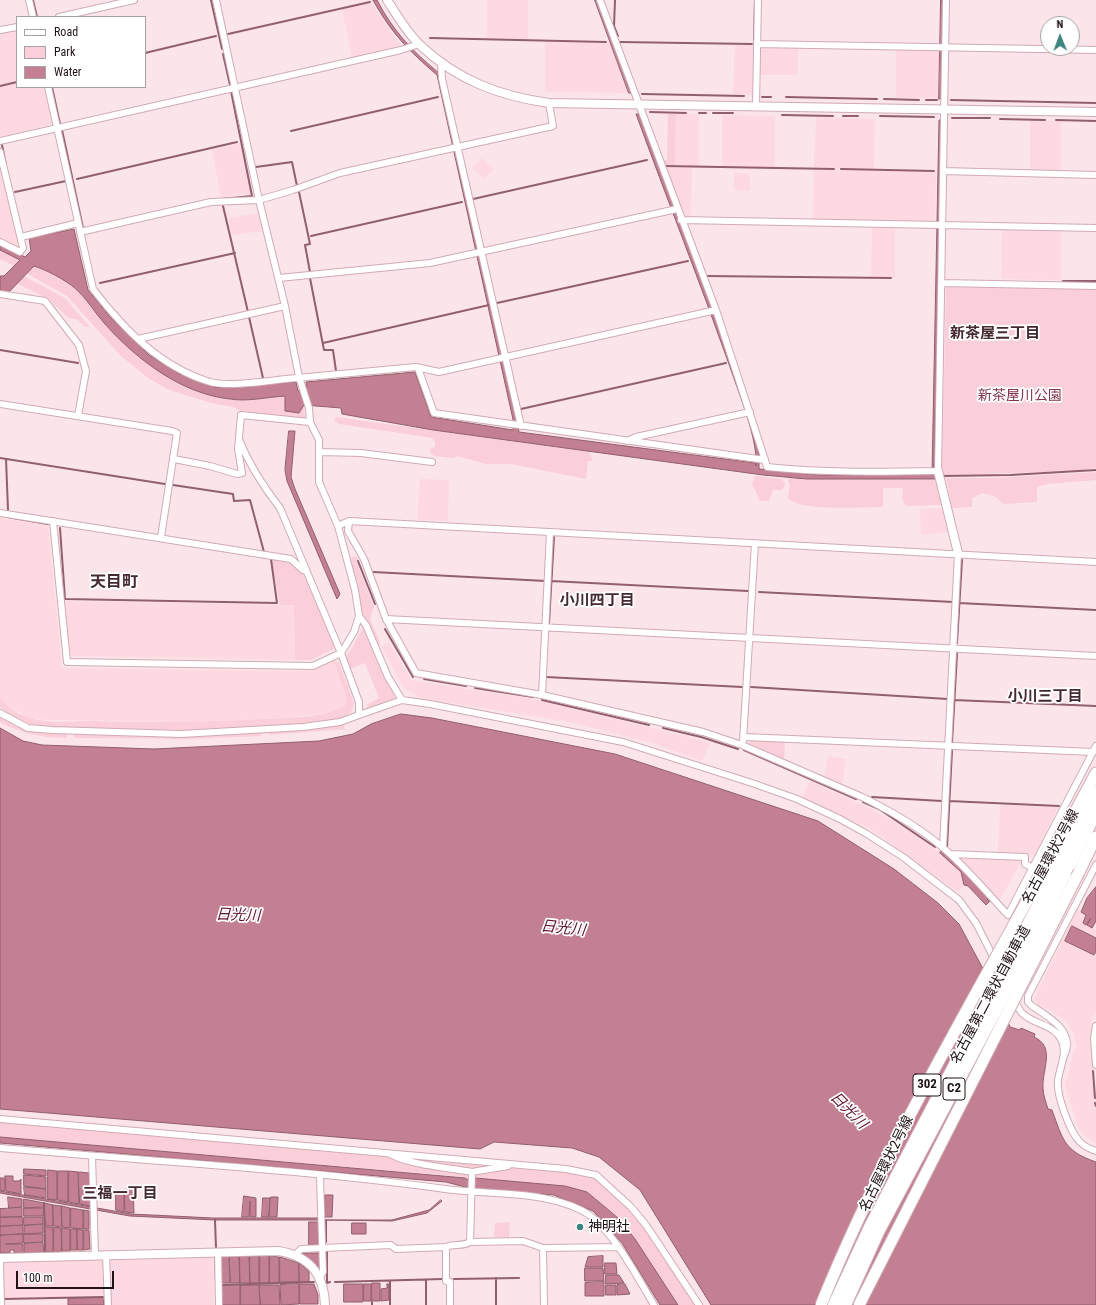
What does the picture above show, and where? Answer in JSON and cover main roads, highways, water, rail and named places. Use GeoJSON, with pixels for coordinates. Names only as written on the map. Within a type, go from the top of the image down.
{"type":"FeatureCollection","features":[{"type":"Feature","properties":{"kind":"highway","name":"名古屋環状2号線"},"geometry":{"type":"LineString","coordinates":[[821,1305],[837,1266],[893,1148],[1038,869],[1096,773]]}},
{"type":"Feature","properties":{"kind":"highway","name":"名古屋第二環状自動車道"},"geometry":{"type":"LineString","coordinates":[[834,1305],[870,1227],[1096,792]]}},
{"type":"Feature","properties":{"kind":"highway","name":"名古屋第二環状自動車道"},"geometry":{"type":"LineString","coordinates":[[845,1305],[878,1232],[1022,961],[1096,812]]}},
{"type":"Feature","properties":{"kind":"highway","name":"302"},"geometry":{"type":"LineString","coordinates":[[860,1305],[1096,837]]}},
{"type":"Feature","properties":{"kind":"water"},"geometry":{"type":"Polygon","coordinates":[[[373,0],[377,0],[404,40],[420,57],[439,73],[519,432],[755,463],[756,466],[754,443],[743,403],[636,114],[639,114],[697,266],[754,427],[759,455],[759,469],[818,475],[932,474],[939,120],[941,120],[934,468],[937,479],[807,479],[763,475],[433,430],[342,414],[341,408],[304,405],[299,413],[285,411],[285,396],[237,400],[212,396],[178,383],[146,362],[131,350],[101,320],[84,297],[76,289],[44,270],[34,266],[8,293],[0,291],[0,276],[4,276],[20,260],[0,250],[0,245],[25,257],[31,251],[29,238],[74,229],[88,290],[111,318],[149,355],[180,374],[215,387],[296,382],[298,391],[307,388],[306,382],[415,372],[431,417],[513,430],[514,424],[437,75],[401,41],[373,0]]]}},
{"type":"Feature","properties":{"kind":"water"},"geometry":{"type":"Polygon","coordinates":[[[595,0],[599,0],[632,93],[629,93],[595,0]]]}},
{"type":"Feature","properties":{"kind":"water"},"geometry":{"type":"Polygon","coordinates":[[[941,0],[944,0],[941,98],[939,99],[941,0]]]}},
{"type":"Feature","properties":{"kind":"water"},"geometry":{"type":"Polygon","coordinates":[[[289,431],[295,431],[291,477],[340,594],[337,599],[287,481],[285,470],[289,431]]]}},
{"type":"Feature","properties":{"kind":"water","name":"日光川"},"geometry":{"type":"Polygon","coordinates":[[[401,714],[432,718],[615,754],[818,821],[894,869],[938,903],[959,924],[996,993],[1010,1027],[1020,1030],[1021,1028],[1035,1034],[1034,1037],[1041,1041],[1045,1047],[1046,1059],[1043,1091],[1048,1109],[1052,1110],[1062,1137],[1071,1149],[1085,1158],[1096,1162],[1096,1305],[711,1305],[640,1190],[599,1157],[572,1148],[494,1142],[480,1149],[0,1109],[0,728],[23,741],[42,745],[154,749],[319,741],[353,734],[371,724],[401,714]]]}},
{"type":"Feature","properties":{"kind":"water"},"geometry":{"type":"Polygon","coordinates":[[[941,851],[961,868],[988,899],[987,900],[990,901],[986,905],[968,886],[964,885],[961,872],[940,853],[941,851]]]}},
{"type":"Feature","properties":{"kind":"water"},"geometry":{"type":"Polygon","coordinates":[[[1096,887],[1096,921],[1092,928],[1087,925],[1091,918],[1086,925],[1083,923],[1086,915],[1081,912],[1087,898],[1096,887]]]}},
{"type":"Feature","properties":{"kind":"water"},"geometry":{"type":"Polygon","coordinates":[[[1072,926],[1096,938],[1096,951],[1094,955],[1065,941],[1072,926]]]}},
{"type":"Feature","properties":{"kind":"water"},"geometry":{"type":"Polygon","coordinates":[[[0,1137],[465,1178],[470,1181],[475,1178],[565,1186],[587,1192],[618,1218],[635,1239],[678,1305],[660,1305],[622,1243],[593,1211],[554,1195],[469,1188],[446,1182],[0,1143],[0,1137]]]}},
{"type":"Feature","properties":{"kind":"water"},"geometry":{"type":"Polygon","coordinates":[[[24,1169],[46,1170],[46,1176],[24,1174],[24,1169]]]}},
{"type":"Feature","properties":{"kind":"water"},"geometry":{"type":"Polygon","coordinates":[[[48,1170],[57,1171],[57,1200],[48,1199],[48,1170]]]}},
{"type":"Feature","properties":{"kind":"water"},"geometry":{"type":"Polygon","coordinates":[[[58,1171],[68,1171],[68,1202],[58,1200],[58,1171]]]}},
{"type":"Feature","properties":{"kind":"water"},"geometry":{"type":"Polygon","coordinates":[[[69,1171],[78,1172],[79,1204],[69,1202],[69,1171]]]}},
{"type":"Feature","properties":{"kind":"water"},"geometry":{"type":"Polygon","coordinates":[[[79,1172],[89,1173],[90,1206],[80,1204],[79,1172]]]}},
{"type":"Feature","properties":{"kind":"water"},"geometry":{"type":"Polygon","coordinates":[[[24,1175],[46,1177],[46,1189],[24,1186],[24,1175]]]}},
{"type":"Feature","properties":{"kind":"water"},"geometry":{"type":"Polygon","coordinates":[[[5,1176],[13,1176],[13,1181],[19,1181],[21,1179],[21,1194],[6,1191],[5,1179],[5,1191],[0,1190],[0,1178],[5,1178],[5,1176]]]}},
{"type":"Feature","properties":{"kind":"water"},"geometry":{"type":"Polygon","coordinates":[[[24,1187],[46,1189],[46,1198],[25,1195],[24,1187]]]}},
{"type":"Feature","properties":{"kind":"water"},"geometry":{"type":"Polygon","coordinates":[[[133,1189],[134,1213],[125,1212],[124,1190],[133,1189]]]}},
{"type":"Feature","properties":{"kind":"water"},"geometry":{"type":"Polygon","coordinates":[[[116,1190],[124,1190],[124,1212],[116,1210],[116,1190]]]}},
{"type":"Feature","properties":{"kind":"water"},"geometry":{"type":"Polygon","coordinates":[[[0,1191],[131,1214],[213,1218],[321,1218],[321,1220],[215,1220],[130,1216],[0,1193],[0,1191]]]}},
{"type":"Feature","properties":{"kind":"water"},"geometry":{"type":"Polygon","coordinates":[[[325,1195],[333,1195],[332,1217],[325,1217],[325,1195]]]}},
{"type":"Feature","properties":{"kind":"water"},"geometry":{"type":"Polygon","coordinates":[[[244,1196],[256,1198],[256,1217],[250,1217],[250,1201],[249,1217],[242,1217],[244,1196]]]}},
{"type":"Feature","properties":{"kind":"water"},"geometry":{"type":"Polygon","coordinates":[[[8,1197],[22,1199],[22,1207],[9,1208],[8,1197]]]}},
{"type":"Feature","properties":{"kind":"water"},"geometry":{"type":"Polygon","coordinates":[[[271,1197],[278,1197],[277,1217],[269,1217],[271,1197]]]}},
{"type":"Feature","properties":{"kind":"water"},"geometry":{"type":"Polygon","coordinates":[[[263,1198],[270,1198],[269,1217],[262,1217],[263,1198]]]}},
{"type":"Feature","properties":{"kind":"water"},"geometry":{"type":"Polygon","coordinates":[[[24,1199],[44,1203],[44,1207],[24,1208],[24,1199]]]}},
{"type":"Feature","properties":{"kind":"water"},"geometry":{"type":"Polygon","coordinates":[[[441,1200],[442,1201],[427,1213],[392,1221],[326,1220],[392,1220],[429,1210],[441,1200]]]}},
{"type":"Feature","properties":{"kind":"water"},"geometry":{"type":"Polygon","coordinates":[[[45,1203],[53,1205],[53,1226],[46,1226],[45,1203]]]}},
{"type":"Feature","properties":{"kind":"water"},"geometry":{"type":"Polygon","coordinates":[[[53,1205],[61,1206],[62,1227],[54,1226],[53,1205]]]}},
{"type":"Feature","properties":{"kind":"water"},"geometry":{"type":"Polygon","coordinates":[[[62,1206],[70,1208],[70,1228],[62,1227],[62,1206]]]}},
{"type":"Feature","properties":{"kind":"water"},"geometry":{"type":"Polygon","coordinates":[[[22,1208],[22,1217],[0,1217],[0,1209],[22,1208]]]}},
{"type":"Feature","properties":{"kind":"water"},"geometry":{"type":"Polygon","coordinates":[[[24,1208],[44,1208],[43,1216],[24,1216],[24,1208]]]}},
{"type":"Feature","properties":{"kind":"water"},"geometry":{"type":"Polygon","coordinates":[[[71,1208],[83,1210],[83,1229],[71,1228],[71,1208]]]}},
{"type":"Feature","properties":{"kind":"water"},"geometry":{"type":"Polygon","coordinates":[[[84,1210],[89,1211],[89,1229],[84,1229],[84,1210]]]}},
{"type":"Feature","properties":{"kind":"water"},"geometry":{"type":"Polygon","coordinates":[[[22,1217],[23,1225],[0,1226],[0,1218],[22,1217]]]}},
{"type":"Feature","properties":{"kind":"water"},"geometry":{"type":"Polygon","coordinates":[[[24,1217],[43,1217],[43,1224],[24,1225],[24,1217]]]}},
{"type":"Feature","properties":{"kind":"water"},"geometry":{"type":"Polygon","coordinates":[[[309,1222],[320,1222],[319,1245],[309,1245],[309,1222]]]}},
{"type":"Feature","properties":{"kind":"water"},"geometry":{"type":"Polygon","coordinates":[[[352,1223],[366,1223],[366,1234],[352,1234],[352,1223]]]}},
{"type":"Feature","properties":{"kind":"water"},"geometry":{"type":"Polygon","coordinates":[[[43,1225],[43,1233],[24,1234],[24,1226],[43,1225]]]}},
{"type":"Feature","properties":{"kind":"water"},"geometry":{"type":"Polygon","coordinates":[[[23,1226],[23,1234],[0,1235],[0,1227],[23,1226]]]}},
{"type":"Feature","properties":{"kind":"water"},"geometry":{"type":"Polygon","coordinates":[[[45,1227],[53,1227],[53,1252],[46,1252],[45,1227]]]}},
{"type":"Feature","properties":{"kind":"water"},"geometry":{"type":"Polygon","coordinates":[[[54,1227],[61,1228],[62,1251],[54,1252],[54,1227]]]}},
{"type":"Feature","properties":{"kind":"water"},"geometry":{"type":"Polygon","coordinates":[[[62,1228],[70,1229],[70,1251],[62,1251],[62,1228]]]}},
{"type":"Feature","properties":{"kind":"water"},"geometry":{"type":"Polygon","coordinates":[[[71,1229],[77,1229],[77,1250],[71,1250],[71,1229]]]}},
{"type":"Feature","properties":{"kind":"water"},"geometry":{"type":"Polygon","coordinates":[[[77,1229],[83,1230],[83,1250],[78,1250],[77,1229]]]}},
{"type":"Feature","properties":{"kind":"water"},"geometry":{"type":"Polygon","coordinates":[[[84,1230],[89,1230],[90,1249],[84,1250],[84,1230]]]}},
{"type":"Feature","properties":{"kind":"water"},"geometry":{"type":"Polygon","coordinates":[[[23,1234],[23,1243],[5,1244],[23,1244],[23,1253],[14,1253],[14,1250],[10,1250],[10,1253],[0,1253],[0,1236],[23,1234]]]}},
{"type":"Feature","properties":{"kind":"water"},"geometry":{"type":"Polygon","coordinates":[[[24,1234],[43,1234],[43,1242],[24,1243],[24,1234]]]}},
{"type":"Feature","properties":{"kind":"water"},"geometry":{"type":"Polygon","coordinates":[[[43,1243],[44,1253],[24,1253],[24,1244],[43,1243]]]}},
{"type":"Feature","properties":{"kind":"water"},"geometry":{"type":"Polygon","coordinates":[[[304,1253],[320,1253],[321,1269],[304,1255],[304,1253]]]}},
{"type":"Feature","properties":{"kind":"water"},"geometry":{"type":"Polygon","coordinates":[[[260,1255],[269,1256],[269,1283],[260,1283],[260,1255]]]}},
{"type":"Feature","properties":{"kind":"water"},"geometry":{"type":"Polygon","coordinates":[[[220,1256],[229,1256],[230,1283],[221,1283],[220,1256]]]}},
{"type":"Feature","properties":{"kind":"water"},"geometry":{"type":"Polygon","coordinates":[[[230,1256],[239,1256],[240,1283],[231,1283],[230,1256]]]}},
{"type":"Feature","properties":{"kind":"water"},"geometry":{"type":"Polygon","coordinates":[[[240,1256],[249,1256],[250,1283],[240,1283],[240,1256]]]}},
{"type":"Feature","properties":{"kind":"water"},"geometry":{"type":"Polygon","coordinates":[[[250,1256],[259,1256],[259,1283],[250,1283],[250,1256]]]}},
{"type":"Feature","properties":{"kind":"water"},"geometry":{"type":"Polygon","coordinates":[[[270,1256],[279,1257],[279,1282],[270,1283],[270,1256]]]}},
{"type":"Feature","properties":{"kind":"water"},"geometry":{"type":"Polygon","coordinates":[[[603,1256],[603,1267],[585,1267],[588,1257],[603,1256]]]}},
{"type":"Feature","properties":{"kind":"water"},"geometry":{"type":"Polygon","coordinates":[[[280,1257],[299,1263],[299,1282],[280,1282],[280,1257]]]}},
{"type":"Feature","properties":{"kind":"water"},"geometry":{"type":"Polygon","coordinates":[[[299,1263],[309,1271],[309,1282],[300,1282],[299,1263]]]}},
{"type":"Feature","properties":{"kind":"water"},"geometry":{"type":"Polygon","coordinates":[[[605,1263],[616,1263],[617,1274],[605,1274],[605,1263]]]}},
{"type":"Feature","properties":{"kind":"water"},"geometry":{"type":"Polygon","coordinates":[[[585,1268],[603,1268],[604,1281],[585,1281],[585,1268]]]}},
{"type":"Feature","properties":{"kind":"water"},"geometry":{"type":"Polygon","coordinates":[[[606,1275],[619,1275],[624,1283],[606,1284],[606,1275]]]}},
{"type":"Feature","properties":{"kind":"water"},"geometry":{"type":"Polygon","coordinates":[[[604,1282],[604,1296],[585,1296],[585,1283],[604,1282]]]}},
{"type":"Feature","properties":{"kind":"water"},"geometry":{"type":"Polygon","coordinates":[[[372,1283],[380,1283],[380,1301],[372,1301],[372,1283]]]}},
{"type":"Feature","properties":{"kind":"water"},"geometry":{"type":"Polygon","coordinates":[[[299,1284],[299,1304],[281,1305],[280,1285],[299,1284]]]}},
{"type":"Feature","properties":{"kind":"water"},"geometry":{"type":"Polygon","coordinates":[[[300,1284],[314,1284],[318,1295],[318,1304],[300,1304],[300,1284]]]}},
{"type":"Feature","properties":{"kind":"water"},"geometry":{"type":"Polygon","coordinates":[[[344,1284],[363,1284],[363,1302],[344,1302],[344,1284]]]}},
{"type":"Feature","properties":{"kind":"water"},"geometry":{"type":"Polygon","coordinates":[[[364,1284],[371,1284],[371,1301],[364,1301],[364,1284]]]}},
{"type":"Feature","properties":{"kind":"water"},"geometry":{"type":"Polygon","coordinates":[[[387,1284],[389,1284],[389,1300],[381,1301],[381,1289],[387,1288],[387,1284]]]}},
{"type":"Feature","properties":{"kind":"water"},"geometry":{"type":"Polygon","coordinates":[[[625,1284],[630,1294],[617,1295],[617,1285],[625,1284]]]}},
{"type":"Feature","properties":{"kind":"water"},"geometry":{"type":"Polygon","coordinates":[[[240,1285],[240,1305],[221,1305],[221,1286],[240,1285]]]}},
{"type":"Feature","properties":{"kind":"water"},"geometry":{"type":"Polygon","coordinates":[[[241,1285],[259,1285],[260,1305],[241,1305],[241,1285]]]}},
{"type":"Feature","properties":{"kind":"water"},"geometry":{"type":"Polygon","coordinates":[[[260,1285],[279,1285],[280,1305],[261,1305],[260,1285]]]}},
{"type":"Feature","properties":{"kind":"water"},"geometry":{"type":"Polygon","coordinates":[[[606,1285],[616,1285],[616,1295],[606,1295],[606,1285]]]}},
{"type":"Feature","properties":{"kind":"water"},"geometry":{"type":"Polygon","coordinates":[[[103,1298],[104,1305],[68,1305],[68,1299],[103,1298]]]}},
{"type":"Feature","properties":{"kind":"waterway"},"geometry":{"type":"LineString","coordinates":[[33,0],[37,16]]}},
{"type":"Feature","properties":{"kind":"waterway"},"geometry":{"type":"LineString","coordinates":[[211,0],[222,49]]}},
{"type":"Feature","properties":{"kind":"waterway"},"geometry":{"type":"LineString","coordinates":[[615,0],[614,26],[618,36]]}},
{"type":"Feature","properties":{"kind":"waterway"},"geometry":{"type":"LineString","coordinates":[[754,40],[755,0]]}},
{"type":"Feature","properties":{"kind":"waterway"},"geometry":{"type":"LineString","coordinates":[[228,34],[370,2]]}},
{"type":"Feature","properties":{"kind":"waterway"},"geometry":{"type":"LineString","coordinates":[[146,53],[216,36]]}},
{"type":"Feature","properties":{"kind":"waterway"},"geometry":{"type":"LineString","coordinates":[[430,38],[606,42]]}},
{"type":"Feature","properties":{"kind":"waterway"},"geometry":{"type":"LineString","coordinates":[[620,42],[752,44]]}},
{"type":"Feature","properties":{"kind":"waterway"},"geometry":{"type":"LineString","coordinates":[[223,54],[230,85]]}},
{"type":"Feature","properties":{"kind":"waterway"},"geometry":{"type":"LineString","coordinates":[[0,86],[16,82]]}},
{"type":"Feature","properties":{"kind":"waterway"},"geometry":{"type":"LineString","coordinates":[[52,88],[60,124]]}},
{"type":"Feature","properties":{"kind":"waterway"},"geometry":{"type":"LineString","coordinates":[[222,199],[252,196],[231,91]]}},
{"type":"Feature","properties":{"kind":"waterway"},"geometry":{"type":"LineString","coordinates":[[642,94],[744,96]]}},
{"type":"Feature","properties":{"kind":"waterway"},"geometry":{"type":"LineString","coordinates":[[291,131],[438,97]]}},
{"type":"Feature","properties":{"kind":"waterway"},"geometry":{"type":"LineString","coordinates":[[762,97],[771,97]]}},
{"type":"Feature","properties":{"kind":"waterway"},"geometry":{"type":"LineString","coordinates":[[786,97],[877,99]]}},
{"type":"Feature","properties":{"kind":"waterway"},"geometry":{"type":"LineString","coordinates":[[884,99],[919,100]]}},
{"type":"Feature","properties":{"kind":"waterway"},"geometry":{"type":"LineString","coordinates":[[926,100],[937,100]]}},
{"type":"Feature","properties":{"kind":"waterway"},"geometry":{"type":"LineString","coordinates":[[951,100],[1096,103]]}},
{"type":"Feature","properties":{"kind":"waterway"},"geometry":{"type":"LineString","coordinates":[[650,112],[686,113]]}},
{"type":"Feature","properties":{"kind":"waterway"},"geometry":{"type":"LineString","coordinates":[[699,113],[706,113]]}},
{"type":"Feature","properties":{"kind":"waterway"},"geometry":{"type":"LineString","coordinates":[[713,113],[733,113]]}},
{"type":"Feature","properties":{"kind":"waterway"},"geometry":{"type":"LineString","coordinates":[[782,115],[833,116]]}},
{"type":"Feature","properties":{"kind":"waterway"},"geometry":{"type":"LineString","coordinates":[[843,116],[858,116]]}},
{"type":"Feature","properties":{"kind":"waterway"},"geometry":{"type":"LineString","coordinates":[[880,116],[934,117]]}},
{"type":"Feature","properties":{"kind":"waterway"},"geometry":{"type":"LineString","coordinates":[[952,118],[990,118]]}},
{"type":"Feature","properties":{"kind":"waterway"},"geometry":{"type":"LineString","coordinates":[[1000,119],[1045,120]]}},
{"type":"Feature","properties":{"kind":"waterway"},"geometry":{"type":"LineString","coordinates":[[1056,120],[1096,121]]}},
{"type":"Feature","properties":{"kind":"waterway"},"geometry":{"type":"LineString","coordinates":[[62,130],[83,228]]}},
{"type":"Feature","properties":{"kind":"waterway"},"geometry":{"type":"LineString","coordinates":[[77,179],[237,142]]}},
{"type":"Feature","properties":{"kind":"waterway"},"geometry":{"type":"LineString","coordinates":[[2,145],[6,165]]}},
{"type":"Feature","properties":{"kind":"waterway"},"geometry":{"type":"LineString","coordinates":[[473,199],[647,160]]}},
{"type":"Feature","properties":{"kind":"waterway"},"geometry":{"type":"LineString","coordinates":[[256,167],[292,162],[297,186]]}},
{"type":"Feature","properties":{"kind":"waterway"},"geometry":{"type":"LineString","coordinates":[[664,166],[834,169]]}},
{"type":"Feature","properties":{"kind":"waterway"},"geometry":{"type":"LineString","coordinates":[[841,169],[934,171]]}},
{"type":"Feature","properties":{"kind":"waterway"},"geometry":{"type":"LineString","coordinates":[[15,192],[66,181]]}},
{"type":"Feature","properties":{"kind":"waterway"},"geometry":{"type":"LineString","coordinates":[[299,192],[310,244],[305,245],[310,272]]}},
{"type":"Feature","properties":{"kind":"waterway"},"geometry":{"type":"LineString","coordinates":[[311,236],[462,202]]}},
{"type":"Feature","properties":{"kind":"waterway"},"geometry":{"type":"LineString","coordinates":[[223,206],[248,312]]}},
{"type":"Feature","properties":{"kind":"waterway"},"geometry":{"type":"LineString","coordinates":[[100,283],[235,253]]}},
{"type":"Feature","properties":{"kind":"waterway"},"geometry":{"type":"LineString","coordinates":[[497,303],[688,261]]}},
{"type":"Feature","properties":{"kind":"waterway"},"geometry":{"type":"LineString","coordinates":[[705,276],[891,278]]}},
{"type":"Feature","properties":{"kind":"waterway"},"geometry":{"type":"LineString","coordinates":[[310,278],[324,350],[333,350],[336,371]]}},
{"type":"Feature","properties":{"kind":"waterway"},"geometry":{"type":"LineString","coordinates":[[1063,281],[1096,281]]}},
{"type":"Feature","properties":{"kind":"waterway"},"geometry":{"type":"LineString","coordinates":[[323,343],[489,305]]}},
{"type":"Feature","properties":{"kind":"waterway"},"geometry":{"type":"LineString","coordinates":[[249,317],[263,378]]}},
{"type":"Feature","properties":{"kind":"waterway"},"geometry":{"type":"LineString","coordinates":[[0,350],[78,363]]}},
{"type":"Feature","properties":{"kind":"waterway"},"geometry":{"type":"LineString","coordinates":[[521,409],[726,363]]}},
{"type":"Feature","properties":{"kind":"waterway"},"geometry":{"type":"LineString","coordinates":[[0,458],[165,484]]}},
{"type":"Feature","properties":{"kind":"waterway"},"geometry":{"type":"LineString","coordinates":[[6,459],[8,510]]}},
{"type":"Feature","properties":{"kind":"waterway"},"geometry":{"type":"LineString","coordinates":[[941,476],[1010,475],[1096,470]]}},
{"type":"Feature","properties":{"kind":"waterway"},"geometry":{"type":"LineString","coordinates":[[173,485],[233,494],[234,501],[250,500],[264,552]]}},
{"type":"Feature","properties":{"kind":"waterway"},"geometry":{"type":"LineString","coordinates":[[7,517],[48,524]]}},
{"type":"Feature","properties":{"kind":"waterway"},"geometry":{"type":"LineString","coordinates":[[60,528],[65,599],[277,603],[271,559]]}},
{"type":"Feature","properties":{"kind":"waterway"},"geometry":{"type":"LineString","coordinates":[[549,623],[554,537]]}},
{"type":"Feature","properties":{"kind":"waterway"},"geometry":{"type":"LineString","coordinates":[[957,643],[962,560]]}},
{"type":"Feature","properties":{"kind":"waterway"},"geometry":{"type":"LineString","coordinates":[[358,561],[375,604]]}},
{"type":"Feature","properties":{"kind":"waterway"},"geometry":{"type":"LineString","coordinates":[[373,572],[546,581]]}},
{"type":"Feature","properties":{"kind":"waterway"},"geometry":{"type":"LineString","coordinates":[[551,581],[748,591]]}},
{"type":"Feature","properties":{"kind":"waterway"},"geometry":{"type":"LineString","coordinates":[[759,592],[953,602]]}},
{"type":"Feature","properties":{"kind":"waterway"},"geometry":{"type":"LineString","coordinates":[[959,603],[1096,610]]}},
{"type":"Feature","properties":{"kind":"waterway"},"geometry":{"type":"LineString","coordinates":[[385,629],[413,677]]}},
{"type":"Feature","properties":{"kind":"waterway"},"geometry":{"type":"LineString","coordinates":[[952,743],[957,654]]}},
{"type":"Feature","properties":{"kind":"waterway"},"geometry":{"type":"LineString","coordinates":[[546,677],[742,687]]}},
{"type":"Feature","properties":{"kind":"waterway"},"geometry":{"type":"LineString","coordinates":[[424,679],[466,686]]}},
{"type":"Feature","properties":{"kind":"waterway"},"geometry":{"type":"LineString","coordinates":[[751,687],[948,699]]}},
{"type":"Feature","properties":{"kind":"waterway"},"geometry":{"type":"LineString","coordinates":[[475,688],[533,697]]}},
{"type":"Feature","properties":{"kind":"waterway"},"geometry":{"type":"LineString","coordinates":[[542,700],[649,725]]}},
{"type":"Feature","properties":{"kind":"waterway"},"geometry":{"type":"LineString","coordinates":[[954,700],[1096,706]]}},
{"type":"Feature","properties":{"kind":"waterway"},"geometry":{"type":"LineString","coordinates":[[663,728],[701,737],[738,749]]}},
{"type":"Feature","properties":{"kind":"waterway"},"geometry":{"type":"LineString","coordinates":[[744,750],[856,799]]}},
{"type":"Feature","properties":{"kind":"waterway"},"geometry":{"type":"LineString","coordinates":[[947,847],[952,751]]}},
{"type":"Feature","properties":{"kind":"waterway"},"geometry":{"type":"LineString","coordinates":[[872,797],[942,801]]}},
{"type":"Feature","properties":{"kind":"waterway"},"geometry":{"type":"LineString","coordinates":[[949,801],[1059,806]]}},
{"type":"Feature","properties":{"kind":"waterway"},"geometry":{"type":"LineString","coordinates":[[863,802],[879,809],[935,847]]}},
{"type":"Feature","properties":{"kind":"waterway"},"geometry":{"type":"LineString","coordinates":[[1093,1071],[1095,1098]]}},
{"type":"Feature","properties":{"kind":"waterway"},"geometry":{"type":"LineString","coordinates":[[44,1203],[45,1251]]}},
{"type":"Feature","properties":{"kind":"waterway"},"geometry":{"type":"LineString","coordinates":[[215,1220],[216,1248]]}},
{"type":"Feature","properties":{"kind":"waterway"},"geometry":{"type":"LineString","coordinates":[[326,1220],[326,1242]]}},
{"type":"Feature","properties":{"kind":"waterway"},"geometry":{"type":"LineString","coordinates":[[327,1250],[327,1283],[330,1282]]}},
{"type":"Feature","properties":{"kind":"waterway"},"geometry":{"type":"LineString","coordinates":[[215,1256],[216,1283]]}},
{"type":"Feature","properties":{"kind":"waterway"},"geometry":{"type":"LineString","coordinates":[[496,1278],[496,1305]]}},
{"type":"Feature","properties":{"kind":"waterway"},"geometry":{"type":"LineString","coordinates":[[454,1279],[519,1278]]}},
{"type":"Feature","properties":{"kind":"waterway"},"geometry":{"type":"LineString","coordinates":[[335,1282],[443,1279]]}},
{"type":"Feature","properties":{"kind":"waterway"},"geometry":{"type":"LineString","coordinates":[[426,1280],[426,1305]]}},
{"type":"Feature","properties":{"kind":"waterway"},"geometry":{"type":"LineString","coordinates":[[390,1281],[390,1305]]}},
{"type":"Feature","properties":{"kind":"waterway"},"geometry":{"type":"LineString","coordinates":[[221,1285],[314,1282]]}},
{"type":"Feature","properties":{"kind":"waterway"},"geometry":{"type":"LineString","coordinates":[[3,1299],[103,1297]]}},
{"type":"Feature","properties":{"kind":"place","name":"神明社"},"geometry":{"type":"Point","coordinates":[580,1227]}},
{"type":"Feature","properties":{"kind":"district","name":"新茶屋三丁目"},"geometry":{"type":"Point","coordinates":[995,334]}},
{"type":"Feature","properties":{"kind":"district","name":"天目町"},"geometry":{"type":"Point","coordinates":[114,583]}},
{"type":"Feature","properties":{"kind":"district","name":"小川四丁目"},"geometry":{"type":"Point","coordinates":[597,601]}},
{"type":"Feature","properties":{"kind":"district","name":"小川三丁目"},"geometry":{"type":"Point","coordinates":[1045,697]}},
{"type":"Feature","properties":{"kind":"district","name":"三福一丁目"},"geometry":{"type":"Point","coordinates":[120,1194]}},
{"type":"Feature","properties":{"kind":"park label","name":"新茶屋川公園"},"geometry":{"type":"Point","coordinates":[1020,396]}}]}
